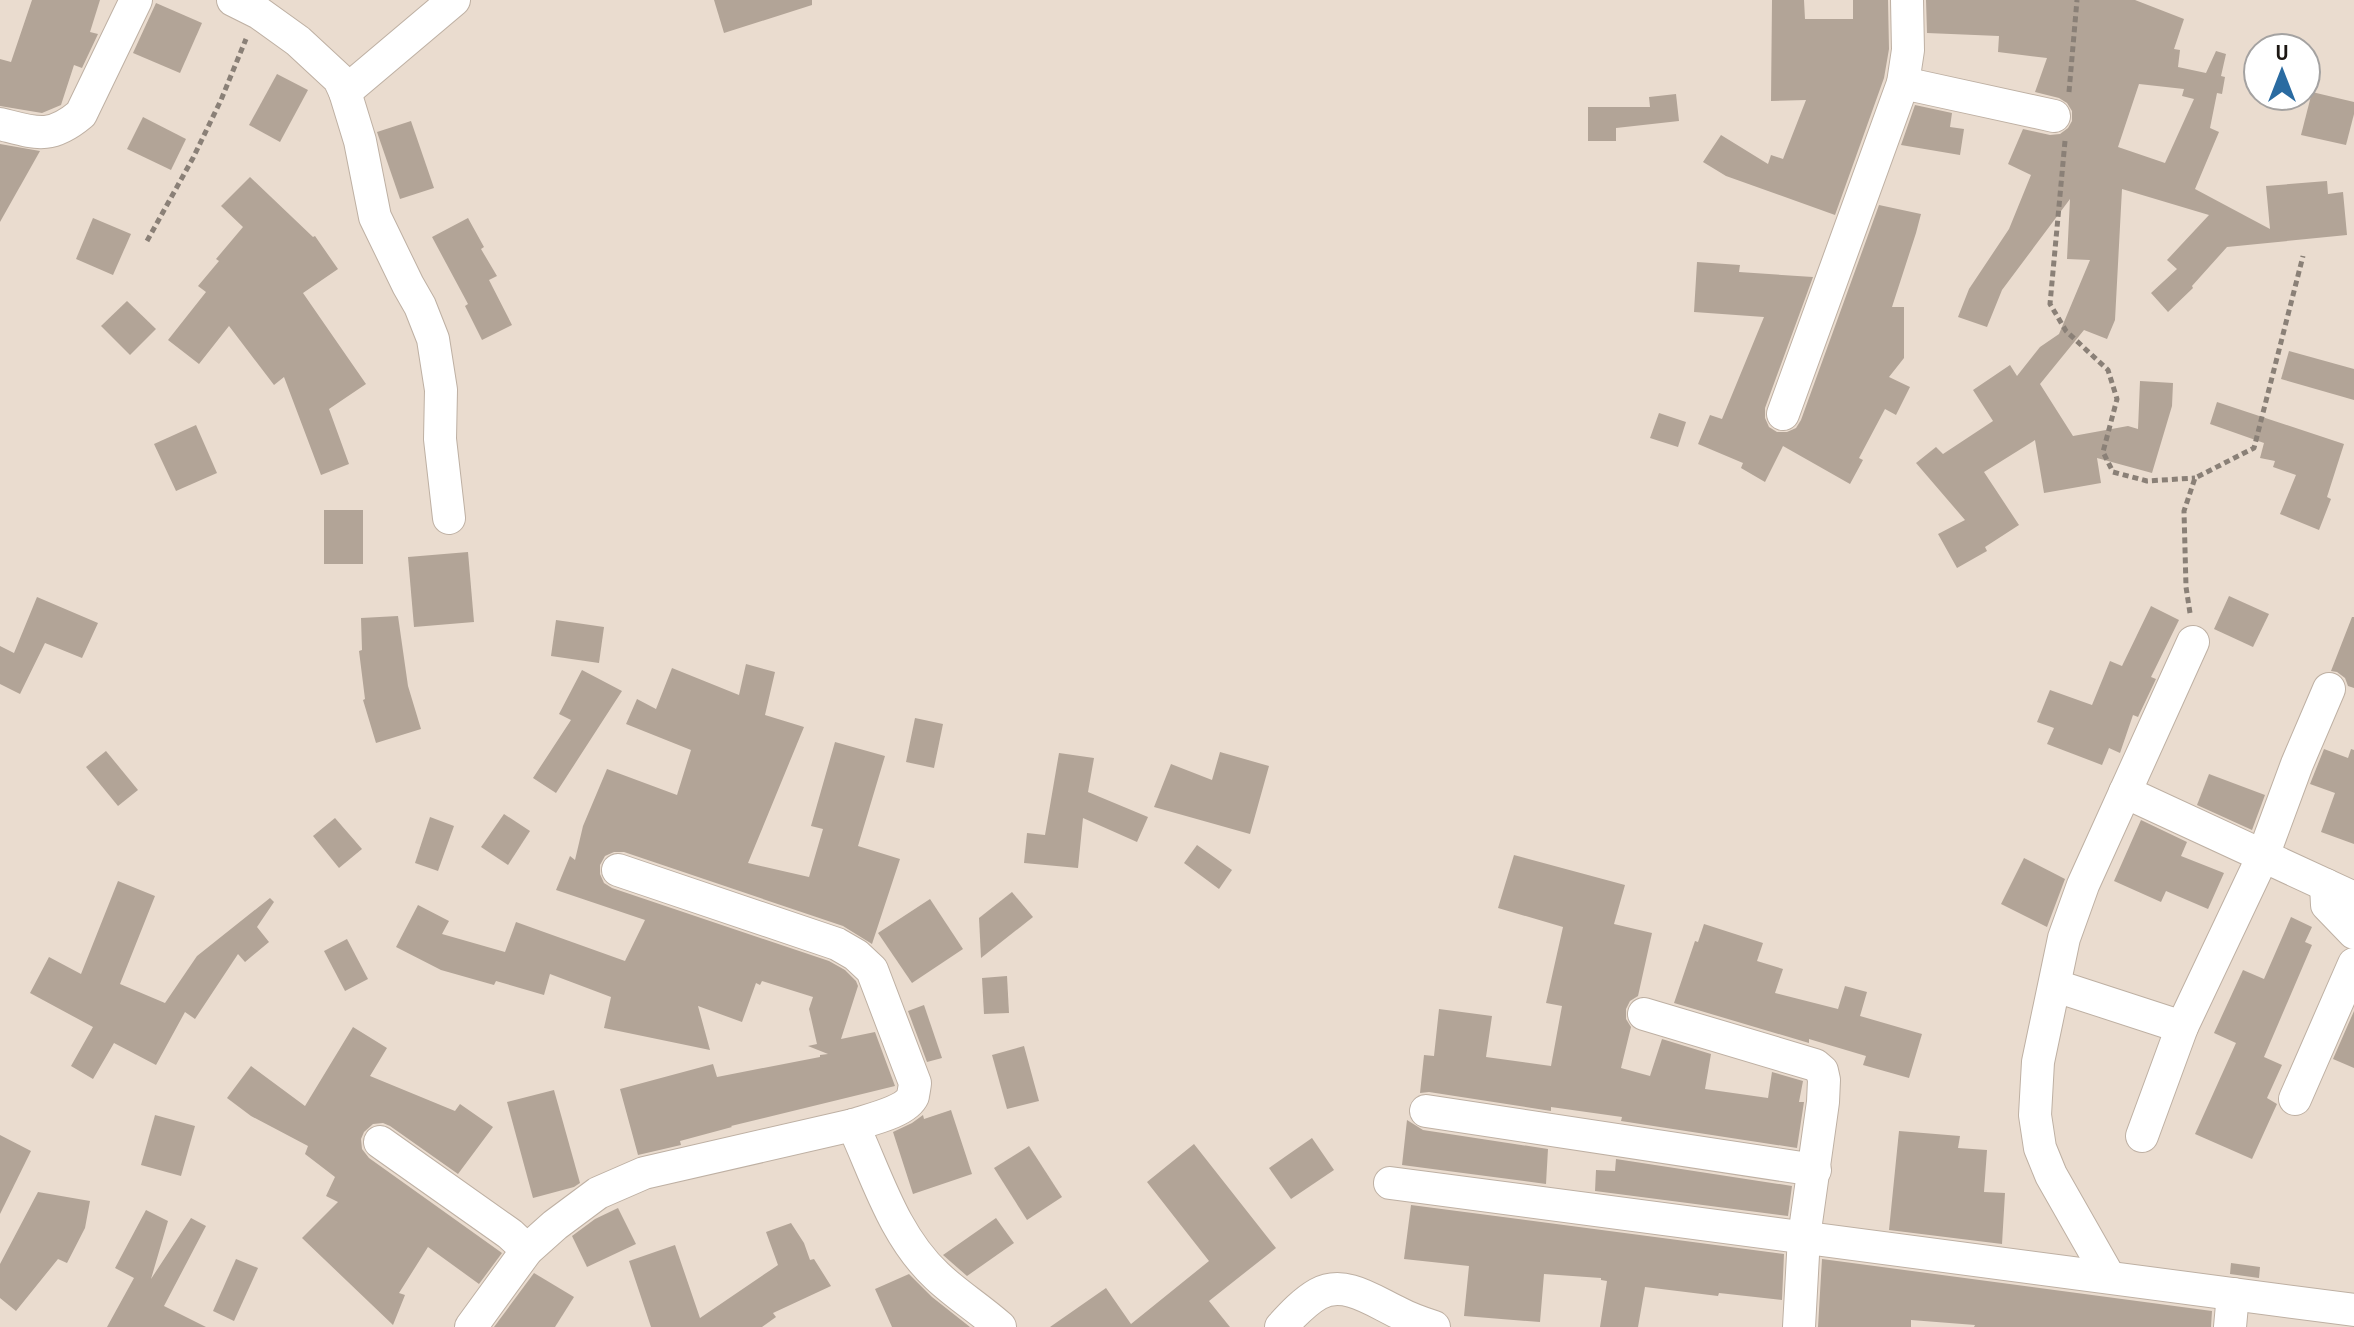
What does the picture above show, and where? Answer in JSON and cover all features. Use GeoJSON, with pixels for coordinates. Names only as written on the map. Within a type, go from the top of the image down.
{"type":"FeatureCollection","features":[{"type":"Feature","properties":{"kind":"street"},"geometry":{"type":"LineString","coordinates":[[0,124],[47,133],[70,123],[81,114],[136,0]]}},
{"type":"Feature","properties":{"kind":"street"},"geometry":{"type":"LineString","coordinates":[[345,92],[454,0]]}},
{"type":"Feature","properties":{"kind":"street"},"geometry":{"type":"LineString","coordinates":[[1783,414],[1903,83],[1908,50],[1907,0]]}},
{"type":"Feature","properties":{"kind":"street"},"geometry":{"type":"LineString","coordinates":[[246,7],[298,41],[339,79],[345,92],[360,141],[375,217],[420,306],[433,339],[441,390],[440,439],[449,518]]}},
{"type":"Feature","properties":{"kind":"street"},"geometry":{"type":"LineString","coordinates":[[1903,83],[2063,118]]}},
{"type":"Feature","properties":{"kind":"street"},"geometry":{"type":"LineString","coordinates":[[2109,1277],[2051,1175],[2040,1148],[2035,1115],[2038,1062],[2064,938],[2083,885],[2193,642]]}},
{"type":"Feature","properties":{"kind":"street"},"geometry":{"type":"LineString","coordinates":[[2142,1136],[2182,1027],[2263,856],[2329,689]]}},
{"type":"Feature","properties":{"kind":"street"},"geometry":{"type":"LineString","coordinates":[[2125,792],[2340,892],[2327,905],[2354,933]]}},
{"type":"Feature","properties":{"kind":"street"},"geometry":{"type":"LineString","coordinates":[[471,1327],[527,1250],[598,1193],[644,1173],[853,1125],[907,1104],[913,1096],[915,1083],[872,970],[856,955],[837,944],[618,870]]}},
{"type":"Feature","properties":{"kind":"street"},"geometry":{"type":"LineString","coordinates":[[2295,1099],[2354,964]]}},
{"type":"Feature","properties":{"kind":"street"},"geometry":{"type":"LineString","coordinates":[[2056,986],[2182,1027]]}},
{"type":"Feature","properties":{"kind":"street"},"geometry":{"type":"LineString","coordinates":[[1644,1014],[1815,1065],[1822,1071],[1822,1123],[1804,1237],[1799,1327]]}},
{"type":"Feature","properties":{"kind":"street"},"geometry":{"type":"LineString","coordinates":[[1426,1111],[1815,1170]]}},
{"type":"Feature","properties":{"kind":"street"},"geometry":{"type":"LineString","coordinates":[[853,1125],[897,1226],[912,1248],[937,1276],[1000,1327]]}},
{"type":"Feature","properties":{"kind":"street"},"geometry":{"type":"LineString","coordinates":[[380,1142],[510,1234],[527,1250]]}},
{"type":"Feature","properties":{"kind":"street"},"geometry":{"type":"LineString","coordinates":[[1390,1183],[2354,1310]]}},
{"type":"Feature","properties":{"kind":"street"},"geometry":{"type":"LineString","coordinates":[[1281,1327],[1320,1293],[1338,1289],[1354,1292],[1434,1327]]}},
{"type":"Feature","properties":{"kind":"street"},"geometry":{"type":"LineString","coordinates":[[2230,1327],[2233,1294]]}},
{"type":"Feature","properties":{"kind":"path"},"geometry":{"type":"LineString","coordinates":[[2077,0],[2063,118],[2050,304],[2066,331],[2108,370],[2117,399],[2103,452],[2113,472],[2147,481],[2195,478],[2254,448],[2303,256]]}},
{"type":"Feature","properties":{"kind":"path"},"geometry":{"type":"LineString","coordinates":[[147,241],[221,100],[239,53],[246,7]]}},
{"type":"Feature","properties":{"kind":"path"},"geometry":{"type":"LineString","coordinates":[[2193,642],[2186,587],[2184,511],[2195,478]]}},
{"type":"Feature","properties":{"kind":"building"},"geometry":{"type":"Polygon","coordinates":[[[32,0],[100,0],[90,32],[98,34],[82,68],[74,65],[61,105],[42,113],[0,106],[0,59],[11,62],[32,0]]]}},
{"type":"Feature","properties":{"kind":"building"},"geometry":{"type":"Polygon","coordinates":[[[714,0],[812,0],[812,5],[724,33],[714,0]]]}},
{"type":"Feature","properties":{"kind":"building"},"geometry":{"type":"Polygon","coordinates":[[[1772,0],[1804,0],[1805,19],[1853,19],[1853,0],[1888,0],[1889,49],[1884,78],[1835,215],[1726,176],[1703,162],[1721,135],[1768,164],[1771,155],[1783,159],[1806,100],[1771,101],[1772,0]]]}},
{"type":"Feature","properties":{"kind":"building"},"geometry":{"type":"Polygon","coordinates":[[[1926,0],[2135,0],[2184,19],[2174,49],[2180,50],[2178,67],[2206,73],[2216,51],[2226,54],[2221,76],[2225,77],[2222,94],[2217,93],[2210,128],[2219,132],[2195,189],[2270,229],[2266,186],[2327,181],[2328,194],[2343,192],[2347,235],[2227,247],[2168,312],[2151,293],[2177,269],[2167,260],[2209,215],[2122,189],[2115,320],[2107,339],[2084,330],[2040,384],[2073,436],[2128,426],[2138,429],[2140,381],[2173,383],[2172,406],[2152,473],[2097,458],[2101,483],[2044,493],[2035,440],[1984,472],[2019,525],[1985,547],[1987,551],[1957,568],[1938,534],[1965,520],[1916,463],[1936,447],[1943,454],[1993,421],[1973,390],[2010,365],[2017,376],[2040,347],[2059,334],[2090,260],[2067,259],[2070,199],[2002,290],[1987,327],[1958,317],[1969,289],[2009,229],[2031,175],[2008,164],[2023,129],[2060,134],[2072,121],[2072,111],[2059,98],[2035,92],[2047,58],[1998,52],[1999,36],[1927,33],[1926,0]],[[2139,84],[2118,147],[2165,163],[2194,99],[2182,96],[2184,89],[2139,84]]]}},
{"type":"Feature","properties":{"kind":"building"},"geometry":{"type":"Polygon","coordinates":[[[156,3],[202,23],[180,73],[133,53],[156,3]]]}},
{"type":"Feature","properties":{"kind":"building"},"geometry":{"type":"Polygon","coordinates":[[[277,74],[308,90],[280,142],[249,125],[277,74]]]}},
{"type":"Feature","properties":{"kind":"building"},"geometry":{"type":"Polygon","coordinates":[[[1676,94],[1679,121],[1616,128],[1616,141],[1588,141],[1588,107],[1650,107],[1649,97],[1676,94]]]}},
{"type":"Feature","properties":{"kind":"building"},"geometry":{"type":"Polygon","coordinates":[[[2322,94],[2354,102],[2346,145],[2301,135],[2307,112],[2322,112],[2322,94]]]}},
{"type":"Feature","properties":{"kind":"building"},"geometry":{"type":"Polygon","coordinates":[[[1915,105],[1952,113],[1950,127],[1964,129],[1960,155],[1901,145],[1915,105]]]}},
{"type":"Feature","properties":{"kind":"building"},"geometry":{"type":"Polygon","coordinates":[[[143,117],[186,139],[171,170],[127,149],[143,117]]]}},
{"type":"Feature","properties":{"kind":"building"},"geometry":{"type":"Polygon","coordinates":[[[411,121],[434,188],[400,199],[377,132],[411,121]]]}},
{"type":"Feature","properties":{"kind":"building"},"geometry":{"type":"Polygon","coordinates":[[[0,144],[40,151],[0,222],[0,144]]]}},
{"type":"Feature","properties":{"kind":"building"},"geometry":{"type":"Polygon","coordinates":[[[250,177],[315,236],[338,269],[303,293],[366,384],[329,409],[349,464],[321,475],[284,377],[274,385],[229,326],[199,364],[168,340],[206,292],[198,286],[243,227],[221,206],[250,177]]]}},
{"type":"Feature","properties":{"kind":"building"},"geometry":{"type":"Polygon","coordinates":[[[1879,205],[1921,214],[1892,307],[1904,307],[1904,358],[1889,377],[1910,387],[1896,415],[1885,409],[1859,458],[1863,460],[1850,484],[1783,446],[1765,482],[1741,468],[1743,463],[1698,444],[1710,415],[1722,419],[1764,317],[1694,312],[1697,262],[1740,265],[1739,272],[1813,277],[1765,408],[1769,427],[1777,432],[1787,432],[1796,428],[1801,420],[1879,205]]]}},
{"type":"Feature","properties":{"kind":"building"},"geometry":{"type":"Polygon","coordinates":[[[93,218],[131,234],[113,275],[76,259],[93,218]]]}},
{"type":"Feature","properties":{"kind":"building"},"geometry":{"type":"Polygon","coordinates":[[[468,218],[497,276],[489,280],[512,325],[482,340],[465,306],[468,304],[432,237],[468,218]]]}},
{"type":"Feature","properties":{"kind":"building"},"geometry":{"type":"Polygon","coordinates":[[[127,301],[156,329],[130,355],[101,326],[127,301]]]}},
{"type":"Feature","properties":{"kind":"building"},"geometry":{"type":"Polygon","coordinates":[[[2289,351],[2354,369],[2354,400],[2281,379],[2289,351]]]}},
{"type":"Feature","properties":{"kind":"building"},"geometry":{"type":"Polygon","coordinates":[[[2217,402],[2344,444],[2327,497],[2331,499],[2319,530],[2280,514],[2296,475],[2273,467],[2275,461],[2260,458],[2264,443],[2210,424],[2217,402]]]}},
{"type":"Feature","properties":{"kind":"building"},"geometry":{"type":"Polygon","coordinates":[[[1659,413],[1686,422],[1678,447],[1650,438],[1659,413]]]}},
{"type":"Feature","properties":{"kind":"building"},"geometry":{"type":"Polygon","coordinates":[[[196,425],[217,473],[176,491],[154,444],[196,425]]]}},
{"type":"Feature","properties":{"kind":"building"},"geometry":{"type":"Polygon","coordinates":[[[324,510],[363,510],[363,564],[324,564],[324,510]]]}},
{"type":"Feature","properties":{"kind":"building"},"geometry":{"type":"Polygon","coordinates":[[[468,552],[474,622],[414,627],[408,557],[468,552]]]}},
{"type":"Feature","properties":{"kind":"building"},"geometry":{"type":"Polygon","coordinates":[[[2229,596],[2269,614],[2253,647],[2214,629],[2229,596]]]}},
{"type":"Feature","properties":{"kind":"building"},"geometry":{"type":"Polygon","coordinates":[[[37,597],[98,623],[82,658],[45,643],[20,694],[0,684],[0,646],[14,653],[37,597]]]}},
{"type":"Feature","properties":{"kind":"building"},"geometry":{"type":"Polygon","coordinates":[[[2151,606],[2179,620],[2151,677],[2156,679],[2138,717],[2133,715],[2120,753],[2109,748],[2102,765],[2047,744],[2054,728],[2037,722],[2050,690],[2092,705],[2110,661],[2122,666],[2151,606]]]}},
{"type":"Feature","properties":{"kind":"building"},"geometry":{"type":"Polygon","coordinates":[[[398,616],[408,686],[421,729],[376,743],[363,700],[359,651],[362,650],[361,618],[398,616]]]}},
{"type":"Feature","properties":{"kind":"building"},"geometry":{"type":"Polygon","coordinates":[[[2352,617],[2354,688],[2348,686],[2345,678],[2337,672],[2331,671],[2352,617]]]}},
{"type":"Feature","properties":{"kind":"building"},"geometry":{"type":"Polygon","coordinates":[[[556,620],[604,627],[599,663],[551,656],[556,620]]]}},
{"type":"Feature","properties":{"kind":"building"},"geometry":{"type":"Polygon","coordinates":[[[746,664],[775,672],[765,715],[804,727],[748,863],[809,877],[823,829],[811,826],[835,742],[885,756],[858,846],[900,859],[872,944],[843,926],[624,852],[605,856],[600,865],[600,874],[604,883],[612,888],[829,961],[845,970],[858,986],[841,1039],[875,1032],[895,1086],[731,1126],[680,1141],[681,1145],[638,1155],[620,1089],[713,1064],[717,1077],[828,1054],[808,1046],[817,1044],[809,1009],[813,997],[762,981],[760,985],[756,983],[742,1022],[698,1006],[710,1050],[604,1028],[611,997],[550,974],[544,995],[441,970],[396,947],[418,905],[449,921],[442,934],[505,952],[516,922],[625,961],[645,920],[556,890],[570,856],[575,860],[583,826],[607,769],[677,795],[691,750],[626,724],[637,699],[656,709],[672,668],[739,695],[746,664]]]}},
{"type":"Feature","properties":{"kind":"building"},"geometry":{"type":"Polygon","coordinates":[[[582,670],[622,691],[556,793],[533,778],[571,720],[559,714],[582,670]]]}},
{"type":"Feature","properties":{"kind":"building"},"geometry":{"type":"Polygon","coordinates":[[[915,718],[943,724],[934,768],[906,762],[915,718]]]}},
{"type":"Feature","properties":{"kind":"building"},"geometry":{"type":"Polygon","coordinates":[[[2324,749],[2348,758],[2351,749],[2354,750],[2354,844],[2321,832],[2335,793],[2310,784],[2324,749]]]}},
{"type":"Feature","properties":{"kind":"building"},"geometry":{"type":"Polygon","coordinates":[[[106,751],[138,790],[118,806],[86,767],[106,751]]]}},
{"type":"Feature","properties":{"kind":"building"},"geometry":{"type":"Polygon","coordinates":[[[1220,752],[1269,766],[1250,834],[1154,807],[1171,764],[1212,780],[1220,752]]]}},
{"type":"Feature","properties":{"kind":"building"},"geometry":{"type":"Polygon","coordinates":[[[1059,753],[1094,758],[1088,792],[1148,817],[1137,842],[1083,818],[1078,868],[1024,863],[1027,833],[1045,835],[1059,753]]]}},
{"type":"Feature","properties":{"kind":"building"},"geometry":{"type":"Polygon","coordinates":[[[2209,774],[2265,795],[2252,830],[2197,805],[2209,774]]]}},
{"type":"Feature","properties":{"kind":"building"},"geometry":{"type":"Polygon","coordinates":[[[504,814],[530,831],[508,865],[481,847],[504,814]]]}},
{"type":"Feature","properties":{"kind":"building"},"geometry":{"type":"Polygon","coordinates":[[[430,817],[454,826],[438,871],[415,863],[430,817]]]}},
{"type":"Feature","properties":{"kind":"building"},"geometry":{"type":"Polygon","coordinates":[[[335,818],[362,849],[339,868],[313,836],[335,818]]]}},
{"type":"Feature","properties":{"kind":"building"},"geometry":{"type":"Polygon","coordinates":[[[2141,820],[2187,842],[2181,856],[2224,873],[2208,909],[2166,891],[2161,902],[2114,881],[2141,820]]]}},
{"type":"Feature","properties":{"kind":"building"},"geometry":{"type":"Polygon","coordinates":[[[1197,845],[1232,870],[1219,889],[1184,863],[1197,845]]]}},
{"type":"Feature","properties":{"kind":"building"},"geometry":{"type":"Polygon","coordinates":[[[1514,855],[1625,885],[1614,924],[1652,933],[1638,996],[1630,1001],[1626,1009],[1626,1019],[1631,1027],[1621,1068],[1650,1076],[1662,1039],[1711,1054],[1705,1089],[1768,1098],[1772,1072],[1803,1081],[1799,1102],[1804,1102],[1797,1148],[1621,1121],[1622,1117],[1551,1107],[1551,1111],[1420,1093],[1424,1055],[1434,1056],[1439,1009],[1492,1016],[1486,1057],[1551,1066],[1562,1006],[1546,1003],[1563,927],[1498,908],[1514,855]]]}},
{"type":"Feature","properties":{"kind":"building"},"geometry":{"type":"Polygon","coordinates":[[[2024,858],[2065,879],[2047,927],[2001,904],[2024,858]]]}},
{"type":"Feature","properties":{"kind":"building"},"geometry":{"type":"Polygon","coordinates":[[[118,881],[155,896],[120,984],[165,1003],[197,956],[270,898],[274,902],[257,927],[269,942],[245,962],[238,954],[195,1019],[185,1012],[156,1065],[114,1043],[93,1079],[71,1066],[93,1027],[30,993],[49,957],[81,974],[118,881]]]}},
{"type":"Feature","properties":{"kind":"building"},"geometry":{"type":"Polygon","coordinates":[[[1012,892],[1033,917],[981,958],[979,918],[1012,892]]]}},
{"type":"Feature","properties":{"kind":"building"},"geometry":{"type":"Polygon","coordinates":[[[930,899],[963,949],[912,983],[878,933],[930,899]]]}},
{"type":"Feature","properties":{"kind":"building"},"geometry":{"type":"Polygon","coordinates":[[[2291,917],[2312,927],[2305,942],[2312,945],[2264,1057],[2282,1065],[2267,1098],[2277,1104],[2252,1159],[2195,1134],[2236,1043],[2214,1033],[2243,970],[2264,979],[2291,917]]]}},
{"type":"Feature","properties":{"kind":"building"},"geometry":{"type":"Polygon","coordinates":[[[1704,924],[1763,943],[1757,961],[1783,969],[1775,993],[1838,1009],[1845,986],[1867,992],[1860,1016],[1922,1034],[1909,1078],[1863,1065],[1866,1056],[1809,1039],[1809,1043],[1674,1003],[1704,924]]]}},
{"type":"Feature","properties":{"kind":"building"},"geometry":{"type":"Polygon","coordinates":[[[347,939],[368,979],[345,991],[324,951],[347,939]]]}},
{"type":"Feature","properties":{"kind":"building"},"geometry":{"type":"Polygon","coordinates":[[[1007,976],[1009,1013],[984,1014],[982,978],[1007,976]]]}},
{"type":"Feature","properties":{"kind":"building"},"geometry":{"type":"Polygon","coordinates":[[[924,1005],[942,1058],[927,1062],[908,1011],[924,1005]]]}},
{"type":"Feature","properties":{"kind":"building"},"geometry":{"type":"Polygon","coordinates":[[[2354,1011],[2354,1068],[2333,1059],[2354,1011]]]}},
{"type":"Feature","properties":{"kind":"building"},"geometry":{"type":"Polygon","coordinates":[[[353,1027],[387,1048],[370,1076],[455,1111],[460,1104],[493,1127],[458,1174],[390,1126],[373,1124],[364,1132],[362,1149],[369,1158],[502,1253],[479,1284],[428,1247],[399,1293],[405,1295],[393,1325],[302,1238],[338,1202],[326,1196],[335,1177],[305,1154],[308,1146],[251,1116],[227,1098],[251,1066],[305,1106],[353,1027]]]}},
{"type":"Feature","properties":{"kind":"building"},"geometry":{"type":"Polygon","coordinates":[[[1024,1046],[1039,1101],[1007,1109],[992,1055],[1024,1046]]]}},
{"type":"Feature","properties":{"kind":"building"},"geometry":{"type":"Polygon","coordinates":[[[554,1090],[580,1183],[533,1198],[507,1102],[554,1090]]]}},
{"type":"Feature","properties":{"kind":"building"},"geometry":{"type":"Polygon","coordinates":[[[951,1110],[972,1174],[913,1194],[893,1132],[923,1115],[924,1119],[951,1110]]]}},
{"type":"Feature","properties":{"kind":"building"},"geometry":{"type":"Polygon","coordinates":[[[155,1115],[195,1126],[181,1176],[141,1165],[155,1115]]]}},
{"type":"Feature","properties":{"kind":"building"},"geometry":{"type":"Polygon","coordinates":[[[1407,1120],[1423,1130],[1548,1149],[1546,1184],[1402,1165],[1407,1120]]]}},
{"type":"Feature","properties":{"kind":"building"},"geometry":{"type":"Polygon","coordinates":[[[1899,1131],[1960,1136],[1958,1148],[1987,1150],[1984,1192],[2005,1193],[2002,1244],[1889,1230],[1899,1131]]]}},
{"type":"Feature","properties":{"kind":"building"},"geometry":{"type":"Polygon","coordinates":[[[0,1135],[31,1151],[0,1214],[0,1135]]]}},
{"type":"Feature","properties":{"kind":"building"},"geometry":{"type":"Polygon","coordinates":[[[1312,1138],[1334,1170],[1291,1199],[1269,1168],[1312,1138]]]}},
{"type":"Feature","properties":{"kind":"building"},"geometry":{"type":"Polygon","coordinates":[[[1194,1144],[1276,1248],[1209,1301],[1230,1327],[1050,1327],[1106,1288],[1131,1324],[1209,1261],[1147,1182],[1194,1144]]]}},
{"type":"Feature","properties":{"kind":"building"},"geometry":{"type":"Polygon","coordinates":[[[1029,1146],[1062,1197],[1027,1220],[994,1168],[1029,1146]]]}},
{"type":"Feature","properties":{"kind":"building"},"geometry":{"type":"Polygon","coordinates":[[[1616,1159],[1792,1186],[1788,1216],[1595,1191],[1596,1170],[1615,1171],[1616,1159]]]}},
{"type":"Feature","properties":{"kind":"building"},"geometry":{"type":"Polygon","coordinates":[[[38,1192],[90,1201],[85,1228],[67,1263],[58,1259],[16,1311],[0,1298],[0,1264],[38,1192]]]}},
{"type":"Feature","properties":{"kind":"building"},"geometry":{"type":"Polygon","coordinates":[[[1411,1205],[1784,1254],[1782,1300],[1645,1287],[1638,1327],[1600,1327],[1607,1281],[1544,1274],[1540,1322],[1464,1316],[1469,1266],[1404,1259],[1411,1205]]]}},
{"type":"Feature","properties":{"kind":"building"},"geometry":{"type":"Polygon","coordinates":[[[618,1208],[636,1244],[587,1267],[572,1236],[595,1219],[618,1208]]]}},
{"type":"Feature","properties":{"kind":"building"},"geometry":{"type":"Polygon","coordinates":[[[146,1210],[168,1221],[151,1279],[191,1218],[206,1226],[164,1306],[206,1327],[107,1327],[134,1278],[115,1268],[146,1210]]]}},
{"type":"Feature","properties":{"kind":"building"},"geometry":{"type":"Polygon","coordinates":[[[996,1218],[1014,1243],[967,1276],[943,1255],[996,1218]]]}},
{"type":"Feature","properties":{"kind":"building"},"geometry":{"type":"Polygon","coordinates":[[[791,1223],[804,1243],[810,1260],[814,1259],[831,1286],[773,1313],[776,1317],[762,1327],[651,1327],[629,1261],[675,1245],[700,1318],[778,1265],[766,1232],[791,1223]]]}},
{"type":"Feature","properties":{"kind":"building"},"geometry":{"type":"Polygon","coordinates":[[[236,1259],[258,1268],[234,1321],[213,1311],[236,1259]]]}},
{"type":"Feature","properties":{"kind":"building"},"geometry":{"type":"Polygon","coordinates":[[[1822,1259],[2212,1311],[2211,1327],[1974,1327],[1911,1320],[1911,1327],[1818,1327],[1822,1259]]]}},
{"type":"Feature","properties":{"kind":"building"},"geometry":{"type":"Polygon","coordinates":[[[2231,1263],[2260,1267],[2259,1278],[2230,1274],[2231,1263]]]}},
{"type":"Feature","properties":{"kind":"building"},"geometry":{"type":"Polygon","coordinates":[[[534,1273],[574,1297],[555,1327],[494,1327],[534,1273]]]}},
{"type":"Feature","properties":{"kind":"building"},"geometry":{"type":"Polygon","coordinates":[[[909,1274],[970,1327],[892,1327],[875,1289],[909,1274]]]}}]}
